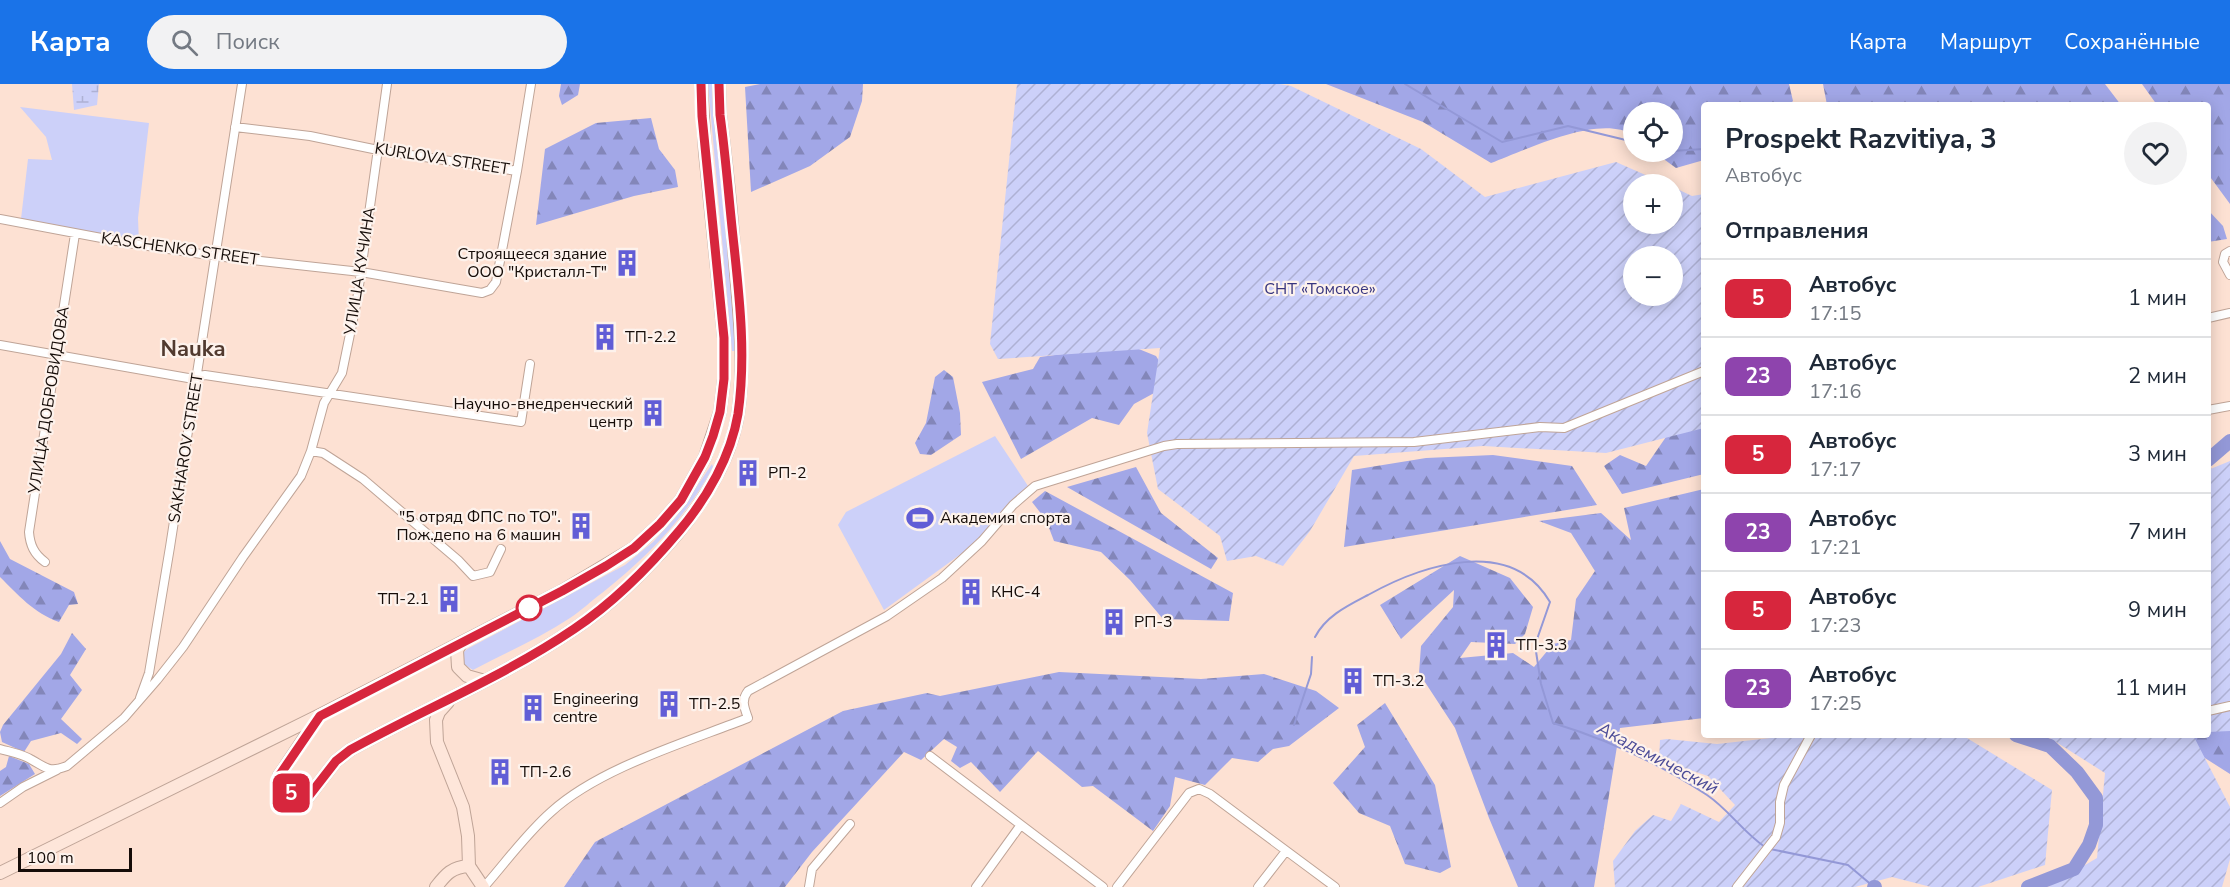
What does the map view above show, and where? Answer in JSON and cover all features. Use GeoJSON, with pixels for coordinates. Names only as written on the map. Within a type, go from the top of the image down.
{"type":"FeatureCollection","features":[{"type":"Feature","properties":{"kind":"street","name":"SAKHAROV STREET"},"geometry":{"type":"LineString","coordinates":[[138,704],[149,673],[242,84]]}},
{"type":"Feature","properties":{"kind":"street","name":"УЛИЦА КУЧИНА"},"geometry":{"type":"LineString","coordinates":[[0,803],[23,787],[67,766],[138,704],[158,680],[301,476],[328,394],[342,373],[361,272],[387,84]]}},
{"type":"Feature","properties":{"kind":"street"},"geometry":{"type":"LineString","coordinates":[[517,171],[531,84]]}},
{"type":"Feature","properties":{"kind":"street"},"geometry":{"type":"LineString","coordinates":[[0,873],[320,716],[562,591],[634,548],[660,524],[681,500],[705,457],[720,412],[724,379],[724,338],[703,128],[701,84]]}},
{"type":"Feature","properties":{"kind":"street"},"geometry":{"type":"LineString","coordinates":[[320,716],[279,776],[282,786],[301,799],[308,797],[336,761],[350,750],[485,681],[576,628],[624,589],[660,554],[691,517],[707,492],[722,464],[737,416],[742,381],[742,340],[719,84]]}},
{"type":"Feature","properties":{"kind":"street","name":"KURLOVA STREET"},"geometry":{"type":"LineString","coordinates":[[235,127],[310,136],[378,150],[517,171],[498,276],[490,290],[482,293]]}},
{"type":"Feature","properties":{"kind":"street","name":"KASCHENKO STREET"},"geometry":{"type":"LineString","coordinates":[[0,219],[75,234],[215,256],[361,272],[482,293]]}},
{"type":"Feature","properties":{"kind":"street","name":"УЛИЦА ДОБРОВИДОВА"},"geometry":{"type":"LineString","coordinates":[[45,562],[30,543],[29,532],[75,234]]}},
{"type":"Feature","properties":{"kind":"street"},"geometry":{"type":"LineString","coordinates":[[2230,251],[2225,254],[2223,262],[2230,275]]}},
{"type":"Feature","properties":{"kind":"street"},"geometry":{"type":"LineString","coordinates":[[2211,317],[2230,313]]}},
{"type":"Feature","properties":{"kind":"street"},"geometry":{"type":"LineString","coordinates":[[0,345],[188,378],[205,375],[521,422],[530,364]]}},
{"type":"Feature","properties":{"kind":"street"},"geometry":{"type":"LineString","coordinates":[[456,695],[439,712],[435,731],[440,752],[463,807],[468,836],[469,866],[484,887],[538,824],[565,800],[618,770],[748,718],[743,703],[748,691],[887,616],[942,578],[982,541],[1013,506],[1035,486],[1177,444],[1414,442],[1540,427],[1564,428],[1701,372]]}},
{"type":"Feature","properties":{"kind":"street"},"geometry":{"type":"LineString","coordinates":[[2211,409],[2230,406]]}},
{"type":"Feature","properties":{"kind":"street"},"geometry":{"type":"LineString","coordinates":[[720,412],[737,416]]}},
{"type":"Feature","properties":{"kind":"street"},"geometry":{"type":"LineString","coordinates":[[311,451],[323,453],[363,479],[458,560],[473,576],[490,572],[501,549]]}},
{"type":"Feature","properties":{"kind":"street"},"geometry":{"type":"LineString","coordinates":[[705,457],[722,464]]}},
{"type":"Feature","properties":{"kind":"street"},"geometry":{"type":"LineString","coordinates":[[463,641],[457,650],[458,667],[467,676],[485,681]]}},
{"type":"Feature","properties":{"kind":"street"},"geometry":{"type":"LineString","coordinates":[[149,673],[151,680],[158,680]]}},
{"type":"Feature","properties":{"kind":"street"},"geometry":{"type":"LineString","coordinates":[[2211,710],[2230,706]]}},
{"type":"Feature","properties":{"kind":"street"},"geometry":{"type":"LineString","coordinates":[[1737,887],[1776,837],[1780,823],[1779,802],[1784,785],[1809,738]]}},
{"type":"Feature","properties":{"kind":"street"},"geometry":{"type":"LineString","coordinates":[[0,749],[31,759],[46,769],[58,770]]}},
{"type":"Feature","properties":{"kind":"street"},"geometry":{"type":"LineString","coordinates":[[930,756],[1103,887]]}},
{"type":"Feature","properties":{"kind":"street"},"geometry":{"type":"LineString","coordinates":[[1117,887],[1189,793],[1199,789],[1210,794],[1335,887]]}},
{"type":"Feature","properties":{"kind":"street"},"geometry":{"type":"LineString","coordinates":[[809,887],[812,869],[850,824]]}},
{"type":"Feature","properties":{"kind":"street"},"geometry":{"type":"LineString","coordinates":[[976,887],[1020,826]]}},
{"type":"Feature","properties":{"kind":"street"},"geometry":{"type":"LineString","coordinates":[[1258,887],[1286,851]]}},
{"type":"Feature","properties":{"kind":"street"},"geometry":{"type":"LineString","coordinates":[[436,887],[450,870],[469,866]]}},
{"type":"Feature","properties":{"kind":"green space"},"geometry":{"type":"Polygon","coordinates":[[[72,84],[99,84],[97,105],[74,110],[72,84]]]}},
{"type":"Feature","properties":{"kind":"green space"},"geometry":{"type":"Polygon","coordinates":[[[561,84],[580,84],[578,95],[562,105],[559,96],[561,84]]]}},
{"type":"Feature","properties":{"kind":"green space"},"geometry":{"type":"Polygon","coordinates":[[[708,84],[713,84],[736,351],[732,351],[708,84]]]}},
{"type":"Feature","properties":{"kind":"green space"},"geometry":{"type":"Polygon","coordinates":[[[760,84],[863,84],[862,101],[850,137],[810,166],[751,192],[745,87],[760,84]]]}},
{"type":"Feature","properties":{"kind":"green space","name":"СНТ «Томское»"},"geometry":{"type":"Polygon","coordinates":[[[1017,84],[1279,84],[1291,86],[1421,149],[1485,197],[1616,162],[1643,174],[1623,174],[1623,234],[1683,234],[1683,192],[1692,196],[1701,194],[1701,429],[1606,453],[1483,446],[1354,456],[1310,531],[1283,566],[1256,556],[1227,561],[1220,536],[1158,489],[1147,433],[1160,348],[998,359],[990,344],[1017,84]]]}},
{"type":"Feature","properties":{"kind":"green space"},"geometry":{"type":"Polygon","coordinates":[[[1326,84],[1789,84],[1793,101],[1701,102],[1701,161],[1676,168],[1668,162],[1683,162],[1683,102],[1623,102],[1623,131],[1602,128],[1583,131],[1563,136],[1491,163],[1423,122],[1326,84]]]}},
{"type":"Feature","properties":{"kind":"green space"},"geometry":{"type":"Polygon","coordinates":[[[1823,84],[2105,84],[2119,102],[1826,102],[1823,84]]]}},
{"type":"Feature","properties":{"kind":"green space"},"geometry":{"type":"Polygon","coordinates":[[[2142,84],[2230,84],[2230,204],[2211,178],[2211,102],[2155,102],[2142,84]]]}},
{"type":"Feature","properties":{"kind":"green space"},"geometry":{"type":"Polygon","coordinates":[[[20,107],[149,123],[138,218],[139,243],[21,219],[28,159],[52,160],[46,137],[20,107]]]}},
{"type":"Feature","properties":{"kind":"green space"},"geometry":{"type":"Polygon","coordinates":[[[651,118],[659,149],[675,170],[678,187],[634,196],[536,225],[545,149],[596,123],[651,118]]]}},
{"type":"Feature","properties":{"kind":"green space"},"geometry":{"type":"Polygon","coordinates":[[[2211,213],[2223,226],[2227,239],[2211,242],[2211,213]]]}},
{"type":"Feature","properties":{"kind":"green space"},"geometry":{"type":"Polygon","coordinates":[[[1129,345],[1156,356],[1166,372],[1156,392],[1134,404],[1119,425],[1092,418],[1021,459],[982,382],[1033,369],[1040,357],[1129,345]]]}},
{"type":"Feature","properties":{"kind":"green space"},"geometry":{"type":"Polygon","coordinates":[[[944,370],[953,377],[960,413],[961,435],[931,455],[920,454],[915,443],[926,423],[935,377],[944,370]]]}},
{"type":"Feature","properties":{"kind":"green space"},"geometry":{"type":"Polygon","coordinates":[[[1701,428],[1701,475],[1622,494],[1604,466],[1620,455],[1646,466],[1668,434],[1701,428]]]}},
{"type":"Feature","properties":{"kind":"green space","name":"Академия спорта"},"geometry":{"type":"Polygon","coordinates":[[[995,436],[1028,486],[976,543],[884,610],[838,525],[846,512],[995,436]]]}},
{"type":"Feature","properties":{"kind":"green space"},"geometry":{"type":"Polygon","coordinates":[[[1493,455],[1572,466],[1597,505],[1344,547],[1352,470],[1426,458],[1493,455]]]}},
{"type":"Feature","properties":{"kind":"green space"},"geometry":{"type":"Polygon","coordinates":[[[2230,461],[2230,731],[2211,732],[2211,469],[2230,461]]]}},
{"type":"Feature","properties":{"kind":"green space"},"geometry":{"type":"Polygon","coordinates":[[[712,464],[713,467],[691,503],[664,536],[635,565],[582,609],[547,632],[473,670],[462,663],[461,655],[467,649],[625,565],[653,542],[676,517],[712,464]]]}},
{"type":"Feature","properties":{"kind":"green space"},"geometry":{"type":"Polygon","coordinates":[[[1136,467],[1161,513],[1218,558],[1211,569],[1067,487],[1136,467]]]}},
{"type":"Feature","properties":{"kind":"green space"},"geometry":{"type":"Polygon","coordinates":[[[1701,490],[1701,718],[1620,728],[1594,887],[1518,887],[1455,728],[1419,673],[1421,646],[1453,607],[1454,590],[1401,639],[1380,605],[1460,556],[1510,578],[1533,607],[1525,634],[1515,644],[1471,642],[1460,658],[1513,653],[1534,667],[1553,644],[1571,640],[1576,599],[1595,571],[1571,533],[1539,521],[1601,513],[1631,540],[1624,508],[1701,490]]]}},
{"type":"Feature","properties":{"kind":"green space"},"geometry":{"type":"Polygon","coordinates":[[[1045,491],[1233,593],[1229,621],[1163,619],[1130,580],[1101,552],[1054,541],[1046,520],[1032,502],[1045,491]]]}},
{"type":"Feature","properties":{"kind":"green space"},"geometry":{"type":"Polygon","coordinates":[[[0,541],[10,559],[74,592],[78,604],[69,605],[59,622],[42,614],[27,603],[0,577],[0,541]]]}},
{"type":"Feature","properties":{"kind":"green space"},"geometry":{"type":"Polygon","coordinates":[[[72,633],[86,649],[70,675],[82,690],[61,719],[82,739],[77,744],[61,733],[31,741],[24,752],[2,742],[0,732],[3,725],[61,654],[72,633]]]}},
{"type":"Feature","properties":{"kind":"green space"},"geometry":{"type":"Polygon","coordinates":[[[1059,672],[1201,679],[1264,674],[1316,691],[1339,708],[1289,746],[1273,749],[1258,762],[1232,758],[1205,785],[1175,777],[1170,806],[1153,831],[1093,786],[1082,787],[1038,751],[1000,792],[971,762],[960,768],[951,761],[957,747],[944,739],[921,760],[904,752],[812,852],[785,887],[564,887],[595,842],[843,711],[927,693],[940,696],[1059,672]]]}},
{"type":"Feature","properties":{"kind":"green space"},"geometry":{"type":"Polygon","coordinates":[[[1385,703],[1435,785],[1451,867],[1440,873],[1405,864],[1390,826],[1359,813],[1333,783],[1365,747],[1357,725],[1385,703]]]}},
{"type":"Feature","properties":{"kind":"green space"},"geometry":{"type":"Polygon","coordinates":[[[2230,720],[2230,774],[2172,738],[2211,738],[2211,721],[2230,720]]]}},
{"type":"Feature","properties":{"kind":"green space"},"geometry":{"type":"Polygon","coordinates":[[[1771,738],[1967,738],[2052,790],[2045,865],[1978,887],[1931,887],[1892,877],[1855,887],[1615,887],[1613,861],[1635,831],[1653,815],[1671,821],[1681,804],[1719,822],[1735,805],[1708,776],[1659,760],[1660,740],[1717,744],[1771,738]]]}},
{"type":"Feature","properties":{"kind":"green space"},"geometry":{"type":"Polygon","coordinates":[[[2050,738],[2195,738],[2230,807],[2230,859],[2222,887],[2048,887],[2097,858],[2105,773],[2050,738]]]}},
{"type":"Feature","properties":{"kind":"green space"},"geometry":{"type":"Polygon","coordinates":[[[9,756],[29,764],[35,774],[0,796],[0,771],[6,767],[9,756]]]}},
{"type":"Feature","properties":{"kind":"waterway"},"geometry":{"type":"LineString","coordinates":[[1405,84],[1502,142],[1568,126],[1623,139]]}},
{"type":"Feature","properties":{"kind":"waterway"},"geometry":{"type":"LineString","coordinates":[[1683,150],[1701,149]]}},
{"type":"Feature","properties":{"kind":"waterway"},"geometry":{"type":"LineString","coordinates":[[2211,457],[2230,441]]}},
{"type":"Feature","properties":{"kind":"waterway","name":"Академический"},"geometry":{"type":"LineString","coordinates":[[1315,637],[1331,617],[1345,608],[1414,574],[1439,566],[1465,562],[1490,562],[1513,568],[1533,581],[1550,602],[1535,645],[1541,684],[1553,723],[1632,753],[1671,773],[1715,801],[1765,847]]}},
{"type":"Feature","properties":{"kind":"waterway","name":"Академический"},"geometry":{"type":"LineString","coordinates":[[1294,725],[1311,674],[1312,657]]}},
{"type":"Feature","properties":{"kind":"waterway"},"geometry":{"type":"LineString","coordinates":[[2025,738],[2050,746],[2077,772],[2096,798],[2096,825],[2089,845],[2074,869],[2028,887]]}},
{"type":"Feature","properties":{"kind":"waterway","name":"Академический"},"geometry":{"type":"LineString","coordinates":[[1770,849],[1848,865],[1874,887]]}},
{"type":"Feature","properties":{"kind":"bus line","name":"5"},"geometry":{"type":"LineString","coordinates":[[701,84],[702,116],[724,338],[724,379],[720,412],[713,436],[692,481],[681,500],[660,524],[634,548],[606,566],[320,716],[279,776],[282,786],[294,796],[301,799],[308,797],[336,761],[350,750],[485,681],[576,628],[624,589],[660,554],[691,517],[707,492],[722,464],[730,442],[737,416],[742,381],[742,340],[719,84]]}},
{"type":"Feature","properties":{"kind":"place","name":"Строящееся здание ООО \"Кристалл-Т\""},"geometry":{"type":"Point","coordinates":[627,263]}},
{"type":"Feature","properties":{"kind":"place","name":"ТП-2.2"},"geometry":{"type":"Point","coordinates":[605,337]}},
{"type":"Feature","properties":{"kind":"place","name":"Научно-внедренческий центр"},"geometry":{"type":"Point","coordinates":[653,413]}},
{"type":"Feature","properties":{"kind":"place","name":"РП-2"},"geometry":{"type":"Point","coordinates":[748,473]}},
{"type":"Feature","properties":{"kind":"place","name":"Академия спорта"},"geometry":{"type":"Point","coordinates":[920,518]}},
{"type":"Feature","properties":{"kind":"place","name":"\"5 отряд ФПС по ТО\". Пож.депо на 6 машин"},"geometry":{"type":"Point","coordinates":[581,526]}},
{"type":"Feature","properties":{"kind":"place","name":"КНС-4"},"geometry":{"type":"Point","coordinates":[971,592]}},
{"type":"Feature","properties":{"kind":"place","name":"ТП-2.1"},"geometry":{"type":"Point","coordinates":[449,599]}},
{"type":"Feature","properties":{"kind":"place","name":"РП-3"},"geometry":{"type":"Point","coordinates":[1114,622]}},
{"type":"Feature","properties":{"kind":"place","name":"ТП-3.3"},"geometry":{"type":"Point","coordinates":[1496,645]}},
{"type":"Feature","properties":{"kind":"place","name":"ТП-3.2"},"geometry":{"type":"Point","coordinates":[1353,681]}},
{"type":"Feature","properties":{"kind":"place","name":"ТП-2.5"},"geometry":{"type":"Point","coordinates":[669,704]}},
{"type":"Feature","properties":{"kind":"place","name":"Engineering centre"},"geometry":{"type":"Point","coordinates":[533,708]}},
{"type":"Feature","properties":{"kind":"place","name":"ТП-2.6"},"geometry":{"type":"Point","coordinates":[500,772]}},
{"type":"Feature","properties":{"kind":"district","name":"Nauka"},"geometry":{"type":"Point","coordinates":[193,349]}}]}
